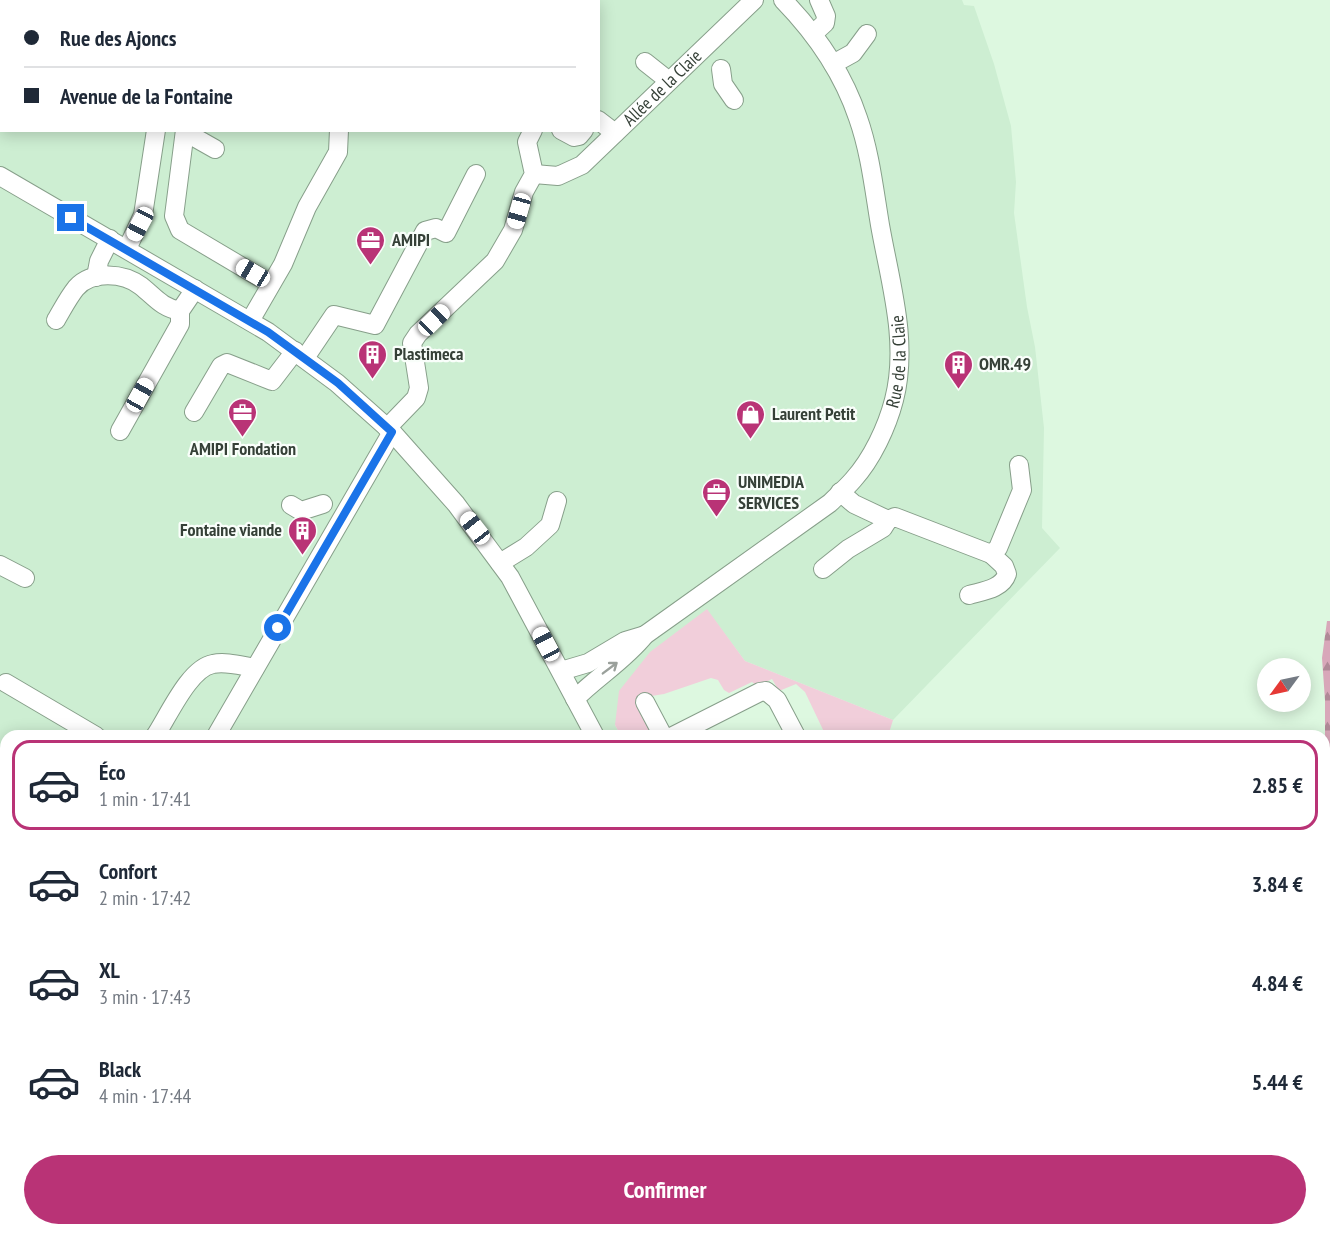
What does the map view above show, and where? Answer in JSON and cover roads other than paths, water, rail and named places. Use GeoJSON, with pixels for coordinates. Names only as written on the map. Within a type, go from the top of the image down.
{"type":"FeatureCollection","features":[{"type":"Feature","properties":{"kind":"street","name":"Allée de la Claie"},"geometry":{"type":"LineString","coordinates":[[534,174],[558,176],[582,165],[754,0]]}},
{"type":"Feature","properties":{"kind":"street","name":"Rue de la Claie"},"geometry":{"type":"LineString","coordinates":[[574,699],[596,678],[632,651],[645,635],[830,503],[854,479],[867,461],[894,401],[900,344],[897,316],[858,118],[833,64],[813,34],[783,0]]}},
{"type":"Feature","properties":{"kind":"street"},"geometry":{"type":"LineString","coordinates":[[813,34],[825,23],[826,16],[819,0]]}},
{"type":"Feature","properties":{"kind":"street"},"geometry":{"type":"LineString","coordinates":[[833,64],[853,53],[867,34]]}},
{"type":"Feature","properties":{"kind":"street"},"geometry":{"type":"LineString","coordinates":[[645,62],[669,81]]}},
{"type":"Feature","properties":{"kind":"street"},"geometry":{"type":"LineString","coordinates":[[721,69],[721,81],[734,100]]}},
{"type":"Feature","properties":{"kind":"street"},"geometry":{"type":"LineString","coordinates":[[600,122],[615,133]]}},
{"type":"Feature","properties":{"kind":"street"},"geometry":{"type":"LineString","coordinates":[[127,249],[143,215],[156,132]]}},
{"type":"Feature","properties":{"kind":"street"},"geometry":{"type":"LineString","coordinates":[[185,132],[174,216],[180,230],[271,284]]}},
{"type":"Feature","properties":{"kind":"street"},"geometry":{"type":"LineString","coordinates":[[187,132],[215,149]]}},
{"type":"Feature","properties":{"kind":"street"},"geometry":{"type":"LineString","coordinates":[[250,321],[283,264],[307,207],[338,152],[336,132]]}},
{"type":"Feature","properties":{"kind":"street"},"geometry":{"type":"LineString","coordinates":[[219,730],[343,516],[389,430],[416,398],[419,388],[412,343],[418,334],[495,261],[513,230],[524,192],[534,174],[527,142],[532,132]]}},
{"type":"Feature","properties":{"kind":"street"},"geometry":{"type":"LineString","coordinates":[[564,132],[574,138],[582,132]]}},
{"type":"Feature","properties":{"kind":"street"},"geometry":{"type":"LineString","coordinates":[[194,412],[221,366],[227,363],[272,381],[300,355],[334,315],[375,324],[425,231],[436,228],[446,233],[476,174]]}},
{"type":"Feature","properties":{"kind":"street"},"geometry":{"type":"LineString","coordinates":[[0,176],[250,321],[338,383],[389,430],[456,504],[500,563],[525,603],[592,730]]}},
{"type":"Feature","properties":{"kind":"street"},"geometry":{"type":"LineString","coordinates":[[96,277],[99,261],[110,240]]}},
{"type":"Feature","properties":{"kind":"street"},"geometry":{"type":"LineString","coordinates":[[56,320],[77,286],[88,279],[105,275],[128,278],[167,308],[180,311]]}},
{"type":"Feature","properties":{"kind":"street"},"geometry":{"type":"LineString","coordinates":[[120,431],[180,324],[180,311],[195,289]]}},
{"type":"Feature","properties":{"kind":"street"},"geometry":{"type":"LineString","coordinates":[[991,554],[998,548],[1022,490],[1019,465]]}},
{"type":"Feature","properties":{"kind":"street"},"geometry":{"type":"LineString","coordinates":[[840,492],[854,504],[888,520]]}},
{"type":"Feature","properties":{"kind":"street"},"geometry":{"type":"LineString","coordinates":[[291,505],[301,511],[323,500],[343,516]]}},
{"type":"Feature","properties":{"kind":"street"},"geometry":{"type":"LineString","coordinates":[[500,563],[526,547],[550,525],[557,501]]}},
{"type":"Feature","properties":{"kind":"street"},"geometry":{"type":"LineString","coordinates":[[823,569],[848,549],[883,528],[888,520],[895,517],[991,554],[1004,566],[1007,574],[1004,581],[994,588],[969,595]]}},
{"type":"Feature","properties":{"kind":"street"},"geometry":{"type":"LineString","coordinates":[[0,564],[24,578]]}},
{"type":"Feature","properties":{"kind":"street","name":"Rue de la Claie"},"geometry":{"type":"LineString","coordinates":[[561,671],[588,663],[625,640],[645,635]]}},
{"type":"Feature","properties":{"kind":"street"},"geometry":{"type":"LineString","coordinates":[[159,730],[189,681],[201,669],[216,663],[255,668]]}},
{"type":"Feature","properties":{"kind":"street"},"geometry":{"type":"LineString","coordinates":[[6,683],[86,730]]}},
{"type":"Feature","properties":{"kind":"street"},"geometry":{"type":"LineString","coordinates":[[698,730],[760,692],[766,692],[777,700],[793,730]]}},
{"type":"Feature","properties":{"kind":"street"},"geometry":{"type":"LineString","coordinates":[[645,702],[660,730]]}},
{"type":"Feature","properties":{"kind":"place","name":"AMIPI"},"geometry":{"type":"Point","coordinates":[371,266]}},
{"type":"Feature","properties":{"kind":"place","name":"Plastimeca"},"geometry":{"type":"Point","coordinates":[373,380]}},
{"type":"Feature","properties":{"kind":"place","name":"OMR.49"},"geometry":{"type":"Point","coordinates":[958,390]}},
{"type":"Feature","properties":{"kind":"place","name":"AMIPI Fondation"},"geometry":{"type":"Point","coordinates":[243,438]}},
{"type":"Feature","properties":{"kind":"place","name":"Laurent Petit"},"geometry":{"type":"Point","coordinates":[751,440]}},
{"type":"Feature","properties":{"kind":"place","name":"UNIMEDIA SERVICES"},"geometry":{"type":"Point","coordinates":[717,518]}},
{"type":"Feature","properties":{"kind":"place","name":"Fontaine viande"},"geometry":{"type":"Point","coordinates":[303,556]}}]}
